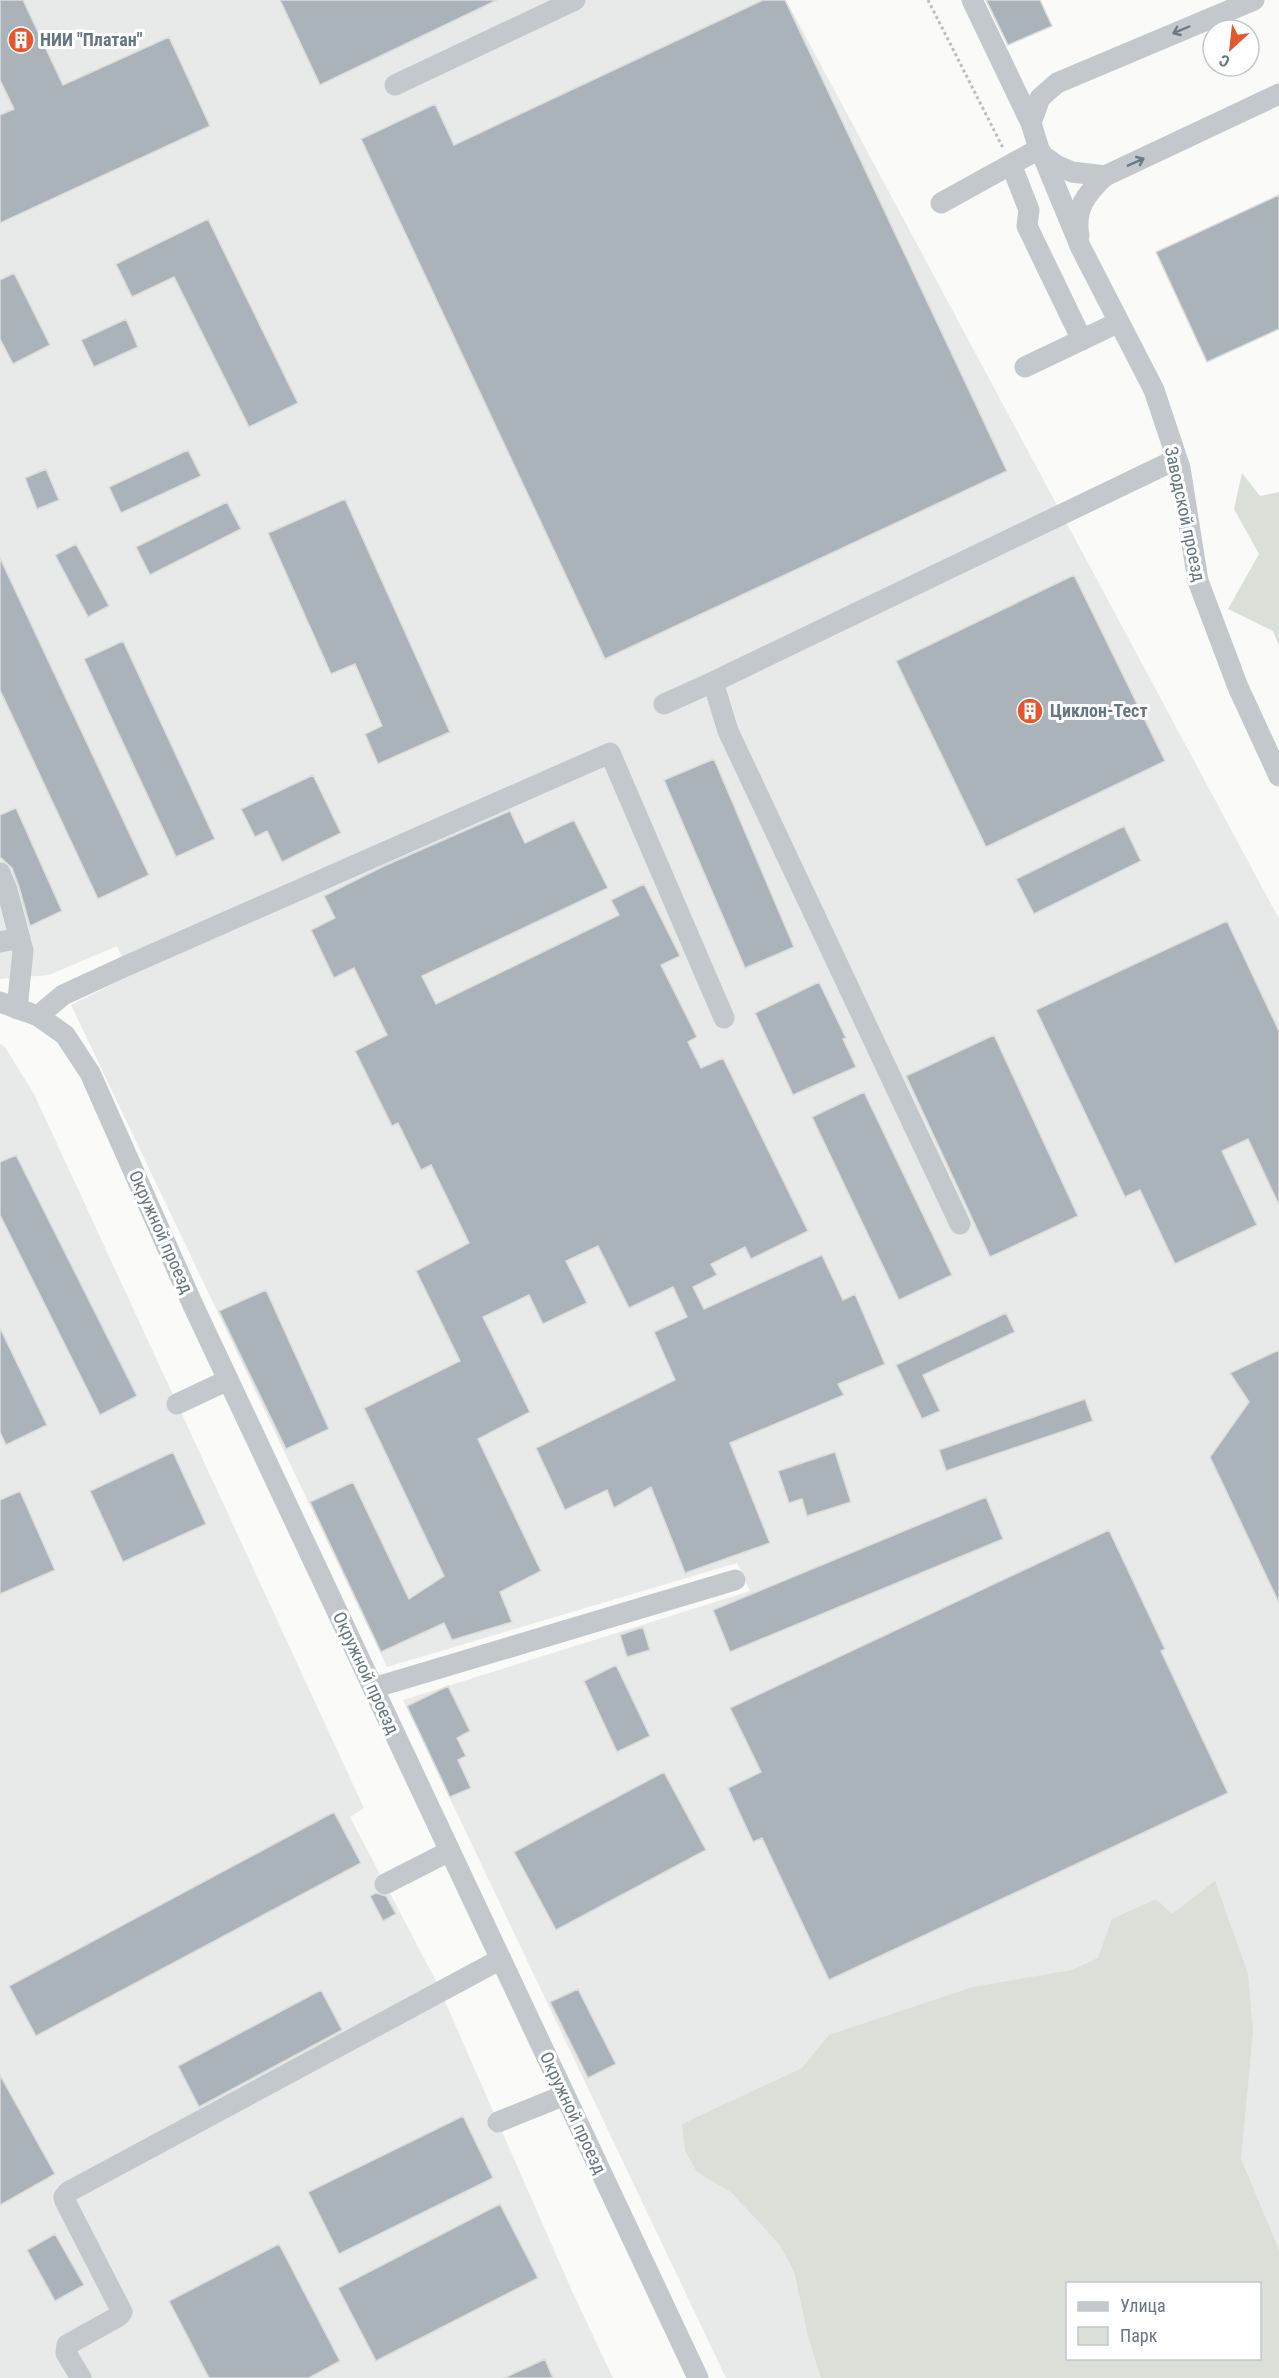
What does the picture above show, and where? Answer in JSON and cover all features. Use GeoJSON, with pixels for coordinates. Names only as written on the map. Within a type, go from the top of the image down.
{"type":"FeatureCollection","features":[{"type":"Feature","properties":{"kind":"street"},"geometry":{"type":"LineString","coordinates":[[395,85],[575,0]]}},
{"type":"Feature","properties":{"kind":"street"},"geometry":{"type":"LineString","coordinates":[[972,0],[1031,123]]}},
{"type":"Feature","properties":{"kind":"street"},"geometry":{"type":"LineString","coordinates":[[1031,123],[1040,98],[1057,82],[1254,0]]}},
{"type":"Feature","properties":{"kind":"street"},"geometry":{"type":"LineString","coordinates":[[1081,248],[1077,222],[1082,203],[1105,176],[1279,94]]}},
{"type":"Feature","properties":{"kind":"street","name":"Заводской проезд"},"geometry":{"type":"LineString","coordinates":[[1031,123],[1081,248],[1154,390],[1177,459],[1198,581],[1238,687],[1279,776]]}},
{"type":"Feature","properties":{"kind":"street"},"geometry":{"type":"LineString","coordinates":[[941,203],[1011,164],[1041,152],[1056,165],[1072,172],[1105,176]]}},
{"type":"Feature","properties":{"kind":"street"},"geometry":{"type":"LineString","coordinates":[[1011,164],[1029,210],[1027,226],[1082,340]]}},
{"type":"Feature","properties":{"kind":"street"},"geometry":{"type":"LineString","coordinates":[[1025,367],[1119,322]]}},
{"type":"Feature","properties":{"kind":"street"},"geometry":{"type":"LineString","coordinates":[[664,704],[1177,459]]}},
{"type":"Feature","properties":{"kind":"street"},"geometry":{"type":"LineString","coordinates":[[713,682],[728,731],[960,1224]]}},
{"type":"Feature","properties":{"kind":"street"},"geometry":{"type":"LineString","coordinates":[[38,1016],[63,995],[126,966],[610,753],[724,1018]]}},
{"type":"Feature","properties":{"kind":"street"},"geometry":{"type":"LineString","coordinates":[[0,873],[10,940],[23,961],[8,1005]]}},
{"type":"Feature","properties":{"kind":"street","name":"Окружной проезд"},"geometry":{"type":"LineString","coordinates":[[8,1005],[38,1016],[65,1035],[90,1073],[228,1380],[698,2378]]}},
{"type":"Feature","properties":{"kind":"street"},"geometry":{"type":"LineString","coordinates":[[177,1404],[228,1380]]}},
{"type":"Feature","properties":{"kind":"street"},"geometry":{"type":"LineString","coordinates":[[373,1688],[735,1580]]}},
{"type":"Feature","properties":{"kind":"street"},"geometry":{"type":"LineString","coordinates":[[385,1884],[450,1851]]}},
{"type":"Feature","properties":{"kind":"street"},"geometry":{"type":"LineString","coordinates":[[81,2378],[66,2353],[67,2345],[120,2316],[122,2312],[65,2201],[68,2192],[501,1959]]}},
{"type":"Feature","properties":{"kind":"street"},"geometry":{"type":"LineString","coordinates":[[498,2122],[565,2095]]}},
{"type":"Feature","properties":{"kind":"path"},"geometry":{"type":"LineString","coordinates":[[928,0],[1011,164]]}},
{"type":"Feature","properties":{"kind":"shaded area"},"geometry":{"type":"Polygon","coordinates":[[[0,0],[786,0],[1279,919],[1279,2378],[726,2378],[403,1700],[750,1591],[737,1563],[387,1667],[71,1005],[131,975],[117,946],[49,975],[0,979],[0,0]]]}},
{"type":"Feature","properties":{"kind":"shaded area"},"geometry":{"type":"Polygon","coordinates":[[[0,1044],[5,1047],[34,1094],[364,1808],[350,1817],[436,1981],[572,2291],[613,2378],[0,2378],[0,1044]]]}},
{"type":"Feature","properties":{"kind":"green space"},"geometry":{"type":"Polygon","coordinates":[[[1242,473],[1260,496],[1279,492],[1279,646],[1273,631],[1228,609],[1259,554],[1234,509],[1242,473]]]}},
{"type":"Feature","properties":{"kind":"green space"},"geometry":{"type":"Polygon","coordinates":[[[1215,1881],[1248,1974],[1253,2031],[1241,2159],[1279,2250],[1279,2378],[821,2378],[808,2336],[794,2271],[779,2244],[732,2193],[697,2172],[685,2151],[682,2124],[802,2068],[829,2035],[973,1987],[1072,1970],[1098,1958],[1112,1919],[1156,1899],[1172,1914],[1215,1881]]]}},
{"type":"Feature","properties":{"kind":"building"},"geometry":{"type":"Polygon","coordinates":[[[0,0],[23,0],[63,85],[169,37],[210,126],[0,223],[0,115],[14,109],[0,80],[0,0]]]}},
{"type":"Feature","properties":{"kind":"building"},"geometry":{"type":"Polygon","coordinates":[[[280,0],[497,0],[320,85],[280,0]]]}},
{"type":"Feature","properties":{"kind":"building"},"geometry":{"type":"Polygon","coordinates":[[[763,0],[785,0],[1007,471],[605,659],[361,139],[435,104],[454,145],[763,0]]]}},
{"type":"Feature","properties":{"kind":"building"},"geometry":{"type":"Polygon","coordinates":[[[986,0],[1040,0],[1052,26],[1008,45],[986,0]]]}},
{"type":"Feature","properties":{"kind":"building"},"geometry":{"type":"Polygon","coordinates":[[[1279,195],[1279,329],[1207,362],[1156,252],[1279,195]]]}},
{"type":"Feature","properties":{"kind":"building"},"geometry":{"type":"Polygon","coordinates":[[[208,219],[298,403],[249,427],[174,277],[132,297],[116,264],[208,219]]]}},
{"type":"Feature","properties":{"kind":"building"},"geometry":{"type":"Polygon","coordinates":[[[14,273],[50,345],[13,364],[0,339],[0,280],[14,273]]]}},
{"type":"Feature","properties":{"kind":"building"},"geometry":{"type":"Polygon","coordinates":[[[126,319],[138,347],[94,367],[81,340],[126,319]]]}},
{"type":"Feature","properties":{"kind":"building"},"geometry":{"type":"Polygon","coordinates":[[[188,450],[201,476],[121,513],[109,487],[188,450]]]}},
{"type":"Feature","properties":{"kind":"building"},"geometry":{"type":"Polygon","coordinates":[[[46,469],[59,500],[37,509],[25,478],[46,469]]]}},
{"type":"Feature","properties":{"kind":"building"},"geometry":{"type":"Polygon","coordinates":[[[345,499],[450,732],[378,764],[365,734],[382,726],[355,664],[331,674],[268,533],[345,499]]]}},
{"type":"Feature","properties":{"kind":"building"},"geometry":{"type":"Polygon","coordinates":[[[227,502],[241,529],[150,575],[136,547],[227,502]]]}},
{"type":"Feature","properties":{"kind":"building"},"geometry":{"type":"Polygon","coordinates":[[[76,544],[109,606],[88,617],[55,555],[76,544]]]}},
{"type":"Feature","properties":{"kind":"building"},"geometry":{"type":"Polygon","coordinates":[[[0,558],[149,875],[98,899],[0,690],[0,558]]]}},
{"type":"Feature","properties":{"kind":"building","name":"Циклон-Тест"},"geometry":{"type":"Polygon","coordinates":[[[1074,575],[1165,761],[986,847],[896,661],[1074,575]]]}},
{"type":"Feature","properties":{"kind":"building"},"geometry":{"type":"Polygon","coordinates":[[[123,641],[215,839],[176,857],[84,659],[123,641]]]}},
{"type":"Feature","properties":{"kind":"building"},"geometry":{"type":"Polygon","coordinates":[[[714,759],[794,947],[745,968],[664,780],[714,759]]]}},
{"type":"Feature","properties":{"kind":"building"},"geometry":{"type":"Polygon","coordinates":[[[313,775],[341,833],[282,862],[267,831],[255,837],[241,809],[313,775]]]}},
{"type":"Feature","properties":{"kind":"building"},"geometry":{"type":"Polygon","coordinates":[[[16,808],[62,911],[30,926],[12,868],[0,857],[0,815],[16,808]]]}},
{"type":"Feature","properties":{"kind":"building"},"geometry":{"type":"Polygon","coordinates":[[[510,811],[525,843],[574,820],[608,888],[422,976],[436,1004],[619,915],[611,900],[644,884],[680,956],[661,965],[697,1037],[688,1042],[701,1068],[723,1058],[808,1231],[751,1259],[745,1247],[711,1264],[717,1275],[693,1287],[704,1309],[822,1255],[843,1300],[855,1294],[885,1364],[838,1384],[844,1395],[730,1443],[770,1543],[685,1573],[651,1487],[614,1508],[607,1490],[565,1510],[536,1448],[675,1380],[654,1332],[687,1317],[673,1287],[629,1308],[598,1246],[566,1261],[587,1303],[543,1324],[529,1295],[483,1317],[530,1412],[478,1439],[541,1571],[500,1592],[512,1622],[452,1640],[444,1623],[381,1652],[310,1502],[353,1482],[409,1599],[444,1576],[364,1408],[460,1361],[416,1271],[469,1243],[431,1165],[421,1170],[398,1123],[392,1126],[355,1051],[387,1035],[354,968],[334,978],[311,930],[335,918],[324,896],[384,866],[510,811]]]}},
{"type":"Feature","properties":{"kind":"building"},"geometry":{"type":"Polygon","coordinates":[[[1124,826],[1141,861],[1034,914],[1016,879],[1124,826]]]}},
{"type":"Feature","properties":{"kind":"building"},"geometry":{"type":"Polygon","coordinates":[[[1227,921],[1279,1031],[1279,1205],[1248,1139],[1222,1151],[1257,1225],[1175,1264],[1140,1190],[1125,1197],[1036,1010],[1227,921]]]}},
{"type":"Feature","properties":{"kind":"building"},"geometry":{"type":"Polygon","coordinates":[[[819,982],[846,1038],[843,1039],[856,1067],[793,1095],[755,1013],[819,982]]]}},
{"type":"Feature","properties":{"kind":"building"},"geometry":{"type":"Polygon","coordinates":[[[994,1035],[1078,1216],[990,1257],[906,1076],[994,1035]]]}},
{"type":"Feature","properties":{"kind":"building"},"geometry":{"type":"Polygon","coordinates":[[[864,1092],[952,1275],[899,1300],[812,1117],[864,1092]]]}},
{"type":"Feature","properties":{"kind":"building"},"geometry":{"type":"Polygon","coordinates":[[[16,1155],[137,1396],[100,1415],[0,1215],[0,1162],[16,1155]]]}},
{"type":"Feature","properties":{"kind":"building"},"geometry":{"type":"Polygon","coordinates":[[[266,1290],[329,1429],[286,1449],[219,1311],[266,1290]]]}},
{"type":"Feature","properties":{"kind":"building"},"geometry":{"type":"Polygon","coordinates":[[[1006,1313],[1015,1332],[923,1375],[940,1411],[922,1419],[896,1365],[1006,1313]]]}},
{"type":"Feature","properties":{"kind":"building"},"geometry":{"type":"Polygon","coordinates":[[[0,1328],[47,1425],[6,1445],[0,1432],[0,1328]]]}},
{"type":"Feature","properties":{"kind":"building"},"geometry":{"type":"Polygon","coordinates":[[[1279,1350],[1279,1603],[1210,1457],[1249,1402],[1230,1373],[1279,1350]]]}},
{"type":"Feature","properties":{"kind":"building"},"geometry":{"type":"Polygon","coordinates":[[[1085,1399],[1093,1421],[946,1471],[939,1450],[1085,1399]]]}},
{"type":"Feature","properties":{"kind":"building"},"geometry":{"type":"Polygon","coordinates":[[[173,1452],[206,1524],[123,1562],[90,1491],[173,1452]]]}},
{"type":"Feature","properties":{"kind":"building"},"geometry":{"type":"Polygon","coordinates":[[[835,1452],[851,1502],[807,1516],[802,1499],[789,1503],[778,1471],[835,1452]]]}},
{"type":"Feature","properties":{"kind":"building"},"geometry":{"type":"Polygon","coordinates":[[[20,1491],[55,1570],[0,1594],[0,1500],[20,1491]]]}},
{"type":"Feature","properties":{"kind":"building"},"geometry":{"type":"Polygon","coordinates":[[[986,1497],[1003,1539],[730,1652],[713,1610],[986,1497]]]}},
{"type":"Feature","properties":{"kind":"building"},"geometry":{"type":"Polygon","coordinates":[[[1109,1530],[1165,1649],[1161,1651],[1228,1793],[829,1980],[762,1838],[753,1842],[728,1788],[761,1772],[730,1708],[1109,1530]]]}},
{"type":"Feature","properties":{"kind":"building"},"geometry":{"type":"Polygon","coordinates":[[[643,1627],[650,1650],[627,1657],[620,1635],[643,1627]]]}},
{"type":"Feature","properties":{"kind":"building"},"geometry":{"type":"Polygon","coordinates":[[[616,1665],[650,1736],[617,1752],[584,1681],[616,1665]]]}},
{"type":"Feature","properties":{"kind":"building"},"geometry":{"type":"Polygon","coordinates":[[[448,1686],[470,1731],[457,1738],[466,1756],[458,1760],[471,1788],[450,1797],[407,1706],[448,1686]]]}},
{"type":"Feature","properties":{"kind":"building"},"geometry":{"type":"Polygon","coordinates":[[[664,1772],[706,1850],[556,1930],[514,1852],[664,1772]]]}},
{"type":"Feature","properties":{"kind":"building"},"geometry":{"type":"Polygon","coordinates":[[[334,1812],[361,1863],[36,2036],[9,1986],[334,1812]]]}},
{"type":"Feature","properties":{"kind":"building"},"geometry":{"type":"Polygon","coordinates":[[[376,1893],[386,1896],[396,1914],[383,1921],[370,1896],[376,1893]]]}},
{"type":"Feature","properties":{"kind":"building"},"geometry":{"type":"Polygon","coordinates":[[[578,1989],[616,2064],[588,2078],[550,2002],[578,1989]]]}},
{"type":"Feature","properties":{"kind":"building"},"geometry":{"type":"Polygon","coordinates":[[[321,1990],[342,2030],[199,2107],[178,2066],[321,1990]]]}},
{"type":"Feature","properties":{"kind":"building"},"geometry":{"type":"Polygon","coordinates":[[[0,2075],[55,2174],[0,2205],[0,2075]]]}},
{"type":"Feature","properties":{"kind":"building"},"geometry":{"type":"Polygon","coordinates":[[[463,2116],[493,2178],[339,2254],[308,2192],[463,2116]]]}},
{"type":"Feature","properties":{"kind":"building"},"geometry":{"type":"Polygon","coordinates":[[[500,2204],[538,2278],[376,2361],[338,2288],[500,2204]]]}},
{"type":"Feature","properties":{"kind":"building"},"geometry":{"type":"Polygon","coordinates":[[[55,2234],[84,2285],[55,2301],[27,2250],[55,2234]]]}},
{"type":"Feature","properties":{"kind":"building"},"geometry":{"type":"Polygon","coordinates":[[[279,2244],[340,2361],[309,2378],[209,2378],[169,2301],[279,2244]]]}},
{"type":"Feature","properties":{"kind":"building"},"geometry":{"type":"Polygon","coordinates":[[[545,2359],[553,2378],[504,2378],[545,2359]]]}},
{"type":"Feature","properties":{"kind":"place","name":"НИИ \"Платан\""},"geometry":{"type":"Point","coordinates":[21,40]}},
{"type":"Feature","properties":{"kind":"place","name":"Циклон-Тест"},"geometry":{"type":"Point","coordinates":[1030,711]}}]}
